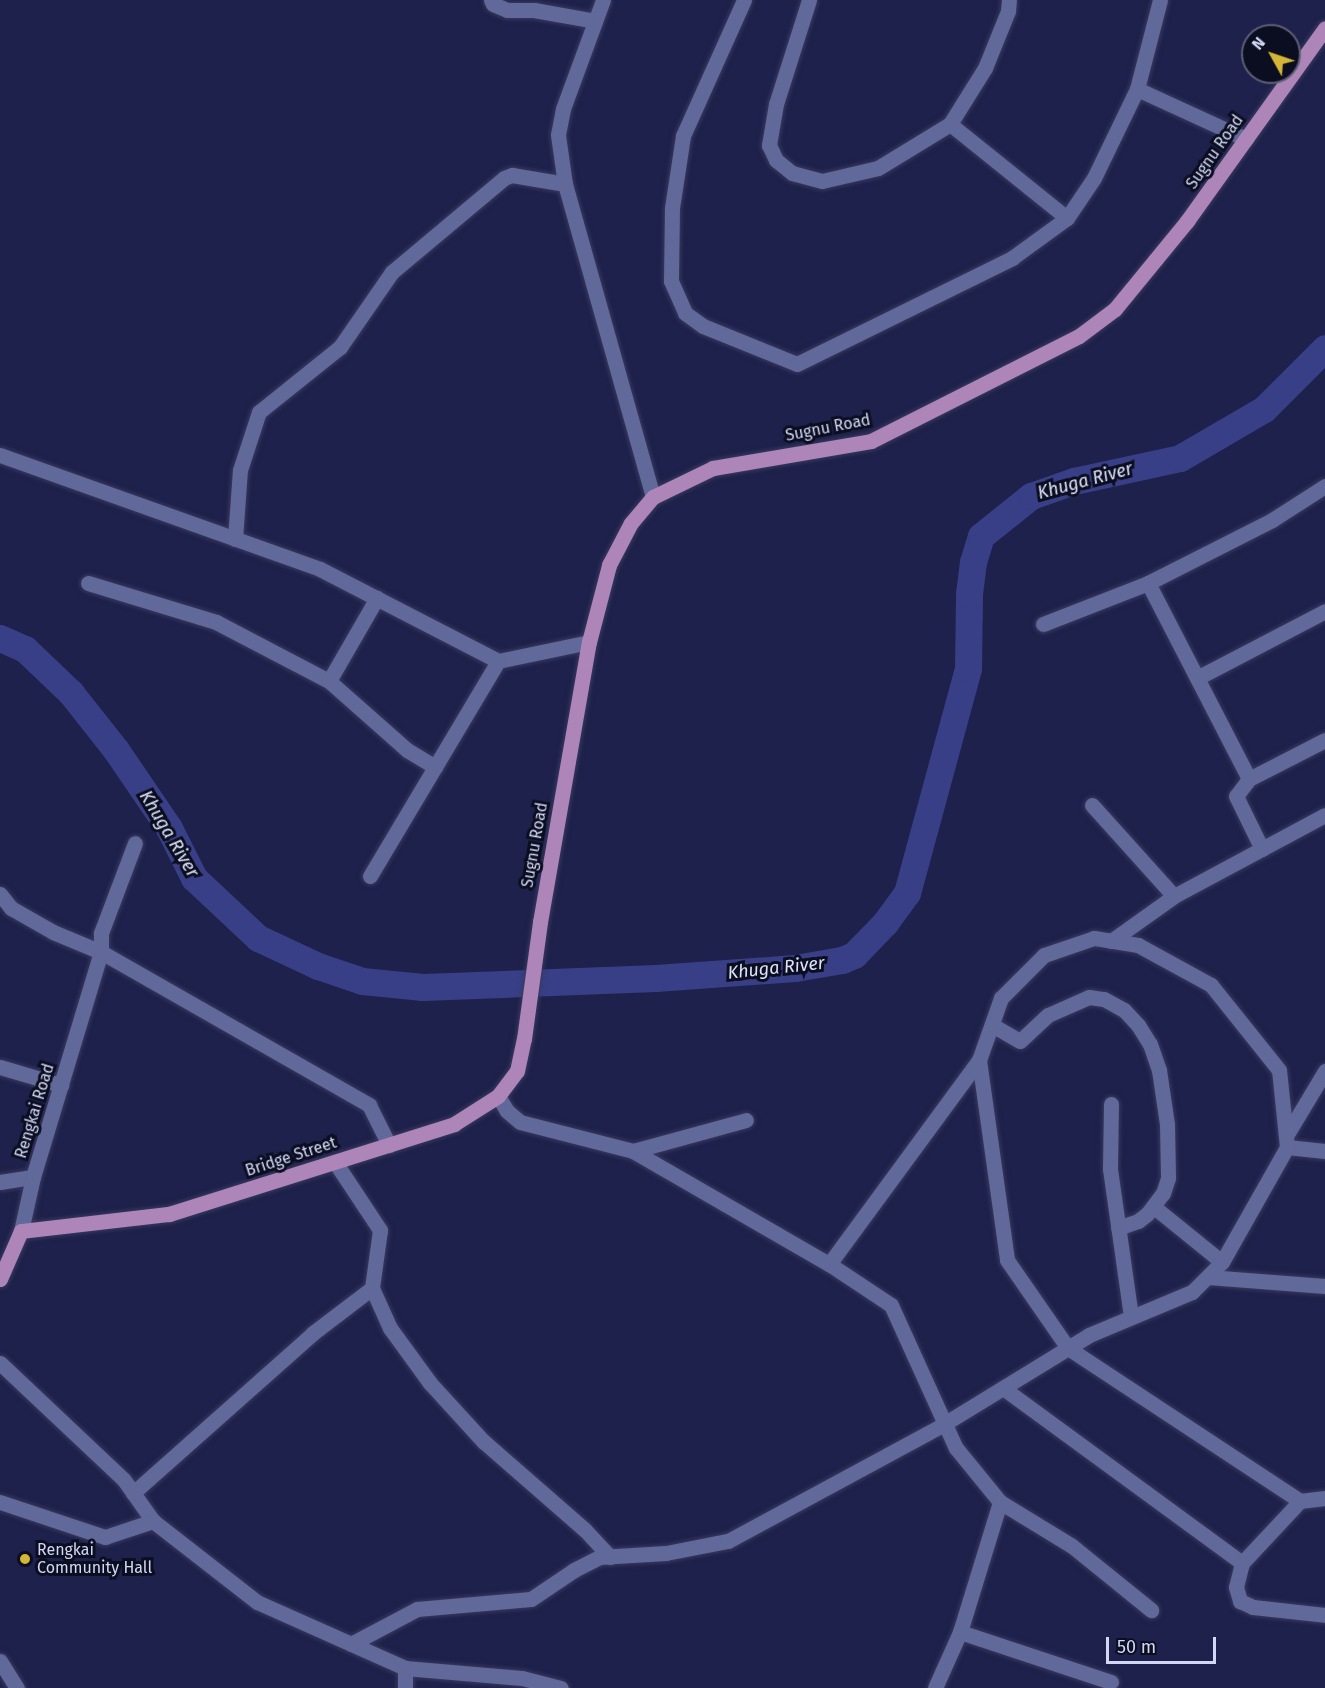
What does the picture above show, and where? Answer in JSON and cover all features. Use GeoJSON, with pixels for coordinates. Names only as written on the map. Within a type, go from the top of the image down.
{"type":"FeatureCollection","features":[{"type":"Feature","properties":{"kind":"main road","name":"Sugnu Road"},"geometry":{"type":"LineString","coordinates":[[524,1039],[540,922],[588,642],[609,566],[631,523],[652,497],[713,468],[871,441],[1079,336],[1115,309],[1187,221],[1325,28]]}},
{"type":"Feature","properties":{"kind":"main road","name":"Bridge Street"},"geometry":{"type":"LineString","coordinates":[[21,1231],[170,1214],[454,1124],[498,1096],[517,1071],[524,1039]]}},
{"type":"Feature","properties":{"kind":"main road","name":"Rengkai Road"},"geometry":{"type":"LineString","coordinates":[[0,1279],[21,1231]]}},
{"type":"Feature","properties":{"kind":"street"},"geometry":{"type":"LineString","coordinates":[[491,0],[493,4],[507,9],[534,10],[595,21]]}},
{"type":"Feature","properties":{"kind":"street"},"geometry":{"type":"LineString","coordinates":[[603,0],[563,109],[558,135],[565,184],[652,497]]}},
{"type":"Feature","properties":{"kind":"street"},"geometry":{"type":"LineString","coordinates":[[744,0],[683,136],[672,208],[671,281],[685,313],[703,326],[797,364],[1012,258],[1066,218],[1094,178],[1137,89],[1160,0]]}},
{"type":"Feature","properties":{"kind":"street"},"geometry":{"type":"LineString","coordinates":[[809,0],[776,104],[769,145],[776,160],[792,173],[822,181],[878,168],[950,124],[985,68],[1008,11],[1009,0]]}},
{"type":"Feature","properties":{"kind":"street"},"geometry":{"type":"LineString","coordinates":[[1137,89],[1246,139]]}},
{"type":"Feature","properties":{"kind":"street"},"geometry":{"type":"LineString","coordinates":[[950,124],[1066,218]]}},
{"type":"Feature","properties":{"kind":"street"},"geometry":{"type":"LineString","coordinates":[[235,539],[240,470],[259,412],[340,347],[392,272],[504,178],[512,175],[565,184]]}},
{"type":"Feature","properties":{"kind":"street"},"geometry":{"type":"LineString","coordinates":[[0,456],[320,569],[498,661],[588,642]]}},
{"type":"Feature","properties":{"kind":"street"},"geometry":{"type":"LineString","coordinates":[[1042,624],[1148,583],[1272,520],[1325,486]]}},
{"type":"Feature","properties":{"kind":"street"},"geometry":{"type":"LineString","coordinates":[[88,583],[216,622],[329,681],[407,750],[435,767]]}},
{"type":"Feature","properties":{"kind":"street"},"geometry":{"type":"LineString","coordinates":[[1148,583],[1249,779]]}},
{"type":"Feature","properties":{"kind":"street"},"geometry":{"type":"LineString","coordinates":[[329,681],[377,598]]}},
{"type":"Feature","properties":{"kind":"street"},"geometry":{"type":"LineString","coordinates":[[1197,678],[1325,611]]}},
{"type":"Feature","properties":{"kind":"street"},"geometry":{"type":"LineString","coordinates":[[370,876],[498,661]]}},
{"type":"Feature","properties":{"kind":"street"},"geometry":{"type":"LineString","coordinates":[[1262,849],[1236,796],[1249,779],[1325,740]]}},
{"type":"Feature","properties":{"kind":"street"},"geometry":{"type":"LineString","coordinates":[[1092,806],[1174,896]]}},
{"type":"Feature","properties":{"kind":"street"},"geometry":{"type":"LineString","coordinates":[[1111,941],[1174,896],[1325,815]]}},
{"type":"Feature","properties":{"kind":"street","name":"Rengkai Road"},"geometry":{"type":"LineString","coordinates":[[21,1231],[33,1178],[101,952],[101,933],[135,843]]}},
{"type":"Feature","properties":{"kind":"street"},"geometry":{"type":"LineString","coordinates":[[0,894],[11,908],[101,952],[369,1105],[389,1144]]}},
{"type":"Feature","properties":{"kind":"street"},"geometry":{"type":"LineString","coordinates":[[830,1264],[979,1060],[1001,998],[1044,955],[1094,938],[1138,945],[1211,985],[1279,1070],[1287,1141]]}},
{"type":"Feature","properties":{"kind":"street"},"geometry":{"type":"LineString","coordinates":[[992,1025],[1020,1041],[1048,1015],[1089,998],[1104,999],[1125,1011],[1138,1024],[1150,1044],[1159,1070],[1167,1124],[1168,1178],[1163,1193],[1154,1207],[1138,1221],[1118,1228]]}},
{"type":"Feature","properties":{"kind":"street"},"geometry":{"type":"LineString","coordinates":[[979,1060],[1007,1260],[1068,1348],[1300,1501]]}},
{"type":"Feature","properties":{"kind":"street"},"geometry":{"type":"LineString","coordinates":[[0,1067],[61,1085]]}},
{"type":"Feature","properties":{"kind":"street"},"geometry":{"type":"LineString","coordinates":[[351,1644],[417,1610],[531,1599],[574,1570],[599,1557],[666,1553],[728,1541],[944,1424],[1089,1335],[1192,1292],[1222,1262],[1325,1071]]}},
{"type":"Feature","properties":{"kind":"street"},"geometry":{"type":"LineString","coordinates":[[498,1096],[507,1110],[520,1122],[633,1151],[830,1264],[891,1305],[956,1448],[1000,1502],[1072,1546],[1151,1610]]}},
{"type":"Feature","properties":{"kind":"street"},"geometry":{"type":"LineString","coordinates":[[1111,1104],[1110,1169],[1131,1317]]}},
{"type":"Feature","properties":{"kind":"street"},"geometry":{"type":"LineString","coordinates":[[633,1151],[746,1120]]}},
{"type":"Feature","properties":{"kind":"street"},"geometry":{"type":"LineString","coordinates":[[1287,1141],[1325,1151]]}},
{"type":"Feature","properties":{"kind":"street"},"geometry":{"type":"LineString","coordinates":[[335,1162],[380,1230],[372,1288],[390,1329],[430,1383],[483,1441],[585,1530],[610,1557]]}},
{"type":"Feature","properties":{"kind":"street"},"geometry":{"type":"LineString","coordinates":[[0,1182],[33,1178]]}},
{"type":"Feature","properties":{"kind":"street"},"geometry":{"type":"LineString","coordinates":[[1154,1207],[1222,1262]]}},
{"type":"Feature","properties":{"kind":"street"},"geometry":{"type":"LineString","coordinates":[[1208,1277],[1325,1286]]}},
{"type":"Feature","properties":{"kind":"street"},"geometry":{"type":"LineString","coordinates":[[133,1493],[313,1333],[372,1288]]}},
{"type":"Feature","properties":{"kind":"street"},"geometry":{"type":"LineString","coordinates":[[0,1363],[124,1480],[153,1521],[257,1602],[405,1668],[522,1678],[561,1688]]}},
{"type":"Feature","properties":{"kind":"street"},"geometry":{"type":"LineString","coordinates":[[1003,1388],[1242,1563]]}},
{"type":"Feature","properties":{"kind":"street"},"geometry":{"type":"LineString","coordinates":[[1325,1498],[1300,1501],[1242,1563],[1236,1587],[1239,1601],[1253,1607],[1325,1616]]}},
{"type":"Feature","properties":{"kind":"street"},"geometry":{"type":"LineString","coordinates":[[0,1502],[105,1537],[153,1521]]}},
{"type":"Feature","properties":{"kind":"street"},"geometry":{"type":"LineString","coordinates":[[935,1688],[960,1632],[1000,1502]]}},
{"type":"Feature","properties":{"kind":"street"},"geometry":{"type":"LineString","coordinates":[[960,1632],[1111,1682]]}},
{"type":"Feature","properties":{"kind":"street"},"geometry":{"type":"LineString","coordinates":[[0,1661],[18,1688]]}},
{"type":"Feature","properties":{"kind":"street"},"geometry":{"type":"LineString","coordinates":[[405,1668],[405,1688]]}},
{"type":"Feature","properties":{"kind":"waterway","name":"Khuga River"},"geometry":{"type":"LineString","coordinates":[[0,638],[25,649],[71,693],[116,750],[169,828],[194,878],[258,938],[318,966],[362,981],[423,987],[656,978],[795,968],[842,960],[854,955],[885,923],[907,893],[968,669],[969,594],[973,562],[981,536],[1031,496],[1074,481],[1180,458],[1264,409],[1325,348]]}},
{"type":"Feature","properties":{"kind":"place","name":"Rengkai Community Hall"},"geometry":{"type":"Point","coordinates":[25,1559]}}]}
